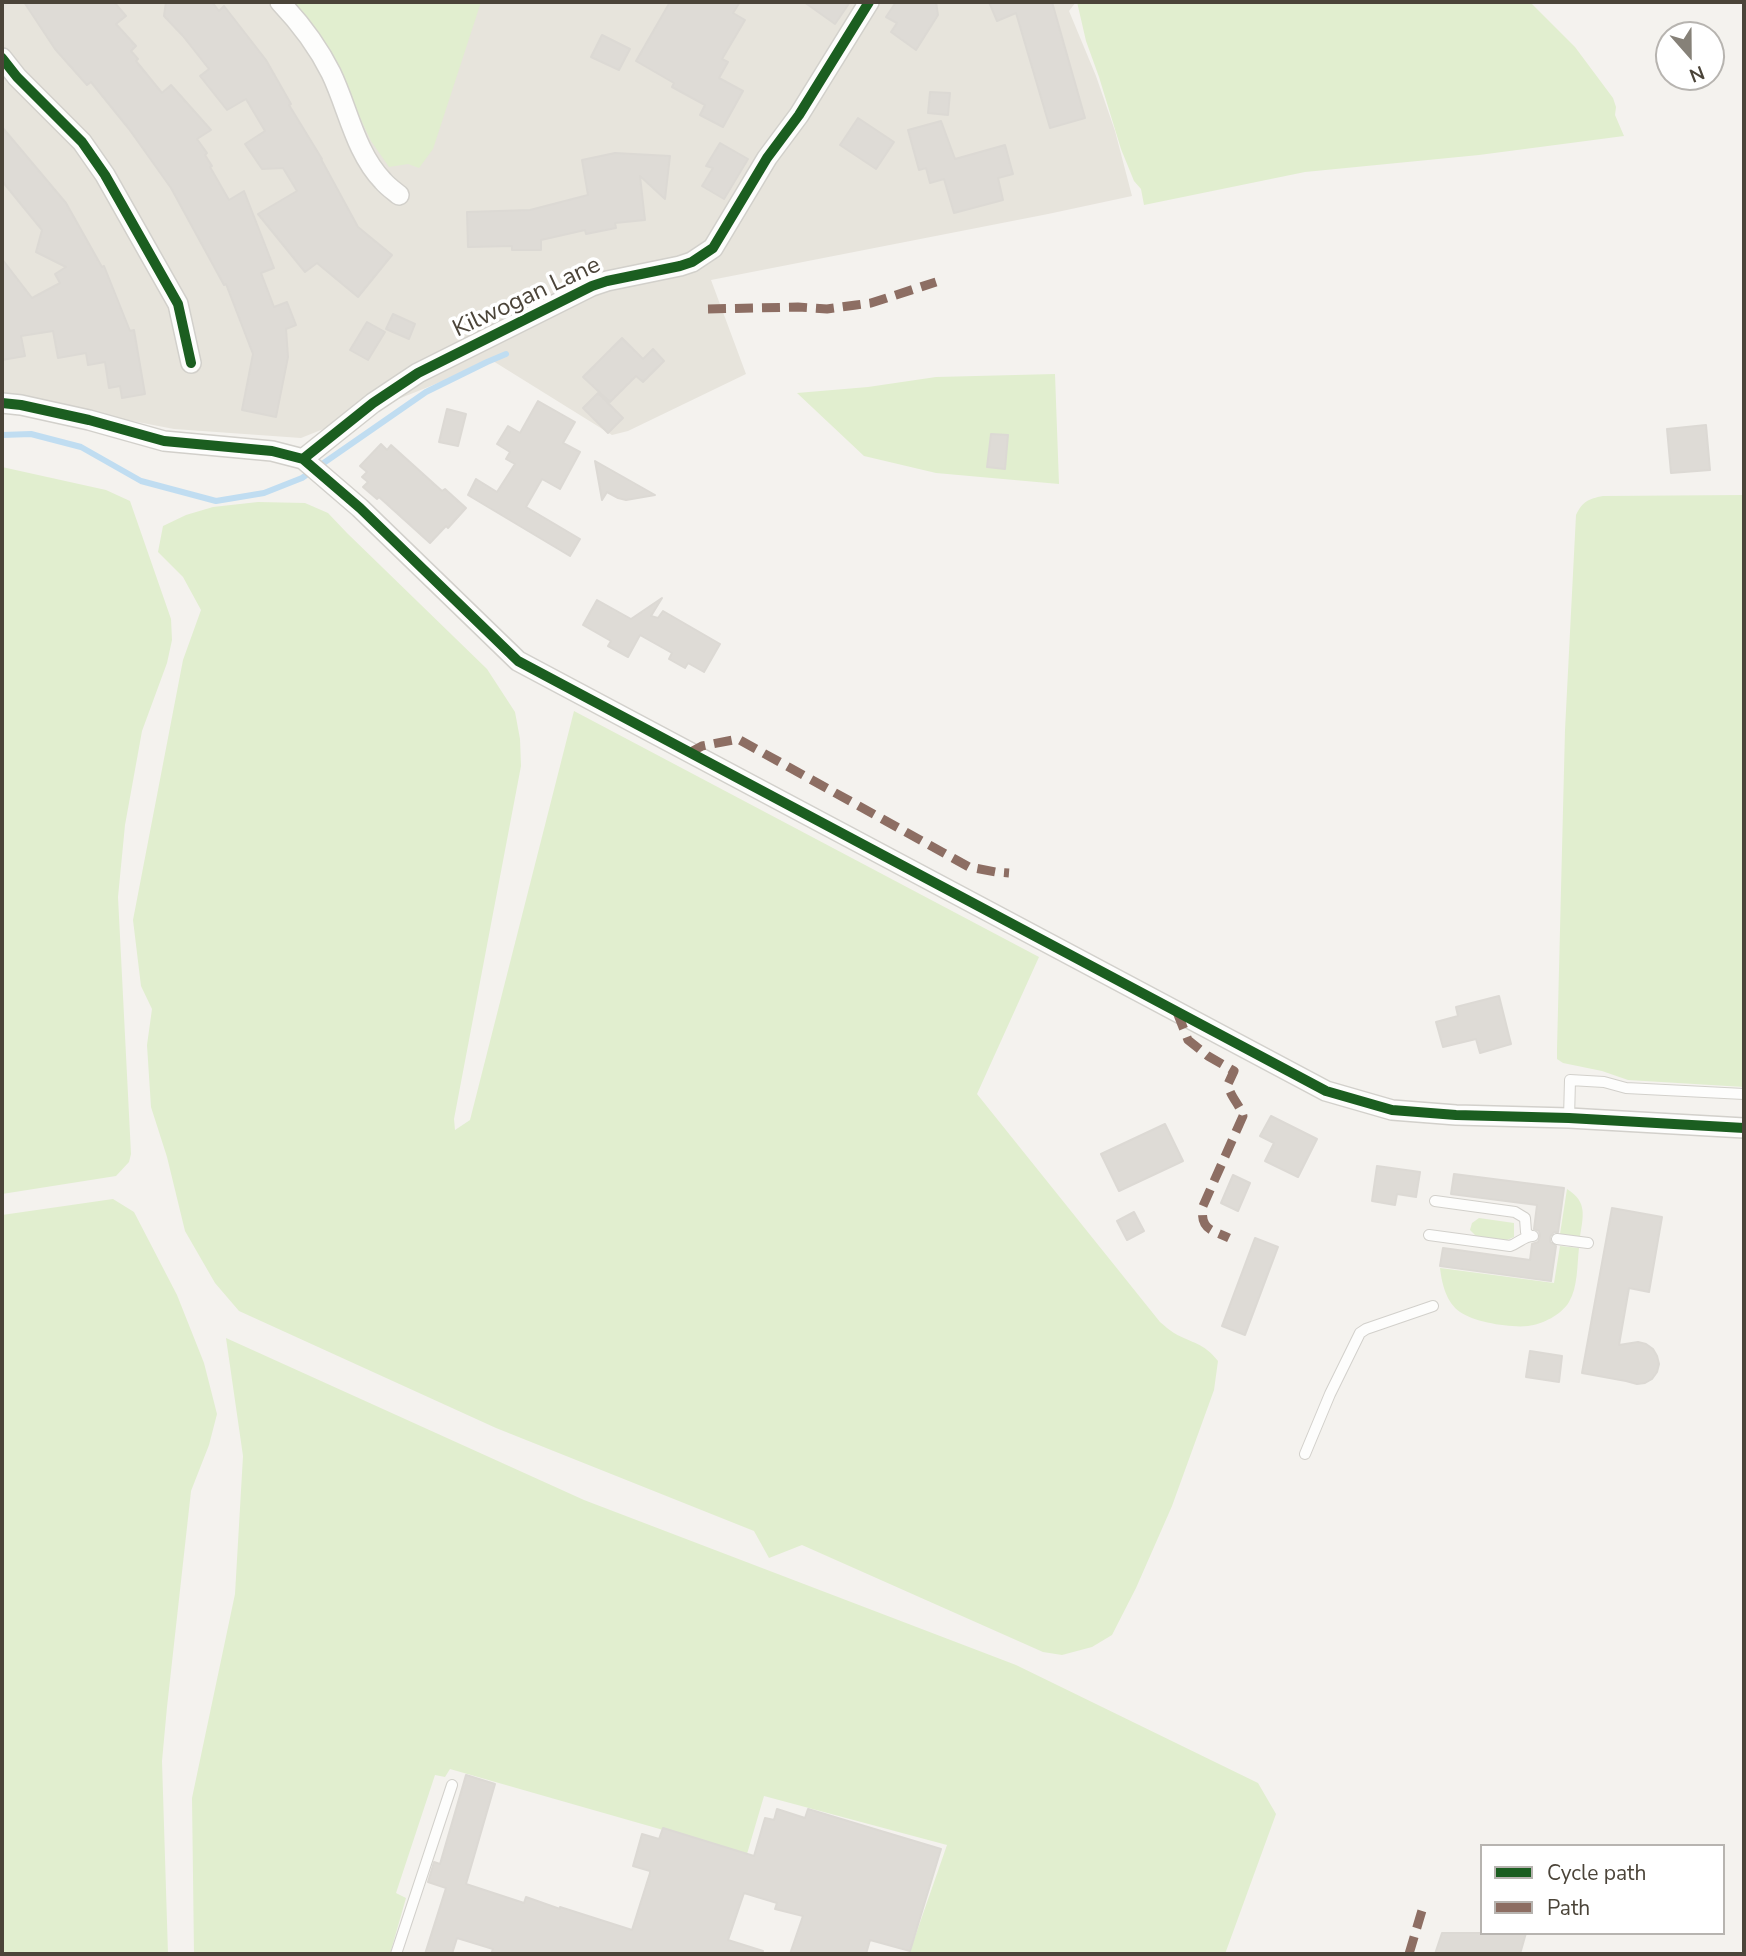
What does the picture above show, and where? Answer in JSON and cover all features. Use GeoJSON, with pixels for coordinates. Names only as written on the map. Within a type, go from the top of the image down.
{"type":"FeatureCollection","features":[{"type":"Feature","properties":{"kind":"street"},"geometry":{"type":"LineString","coordinates":[[280,2],[301,25],[330,70],[370,165],[384,183],[399,195]]}},
{"type":"Feature","properties":{"kind":"street","name":"Kilwogan Lane"},"geometry":{"type":"LineString","coordinates":[[306,462],[373,403],[418,373],[592,286],[680,266],[692,262],[713,248],[766,158],[799,115],[869,2]]}},
{"type":"Feature","properties":{"kind":"street"},"geometry":{"type":"LineString","coordinates":[[2,58],[14,74],[82,142],[105,174],[178,304],[191,363]]}},
{"type":"Feature","properties":{"kind":"street"},"geometry":{"type":"LineString","coordinates":[[2,403],[89,420],[163,441],[272,451],[306,462],[367,515],[518,661],[1326,1091],[1392,1110],[1744,1128]]}},
{"type":"Feature","properties":{"kind":"lane"},"geometry":{"type":"LineString","coordinates":[[1569,1118],[1570,1080],[1626,1088],[1744,1094]]}},
{"type":"Feature","properties":{"kind":"lane"},"geometry":{"type":"LineString","coordinates":[[1429,1235],[1510,1246],[1532,1236],[1526,1231],[1525,1218],[1515,1212],[1435,1201]]}},
{"type":"Feature","properties":{"kind":"lane"},"geometry":{"type":"LineString","coordinates":[[1557,1240],[1588,1243]]}},
{"type":"Feature","properties":{"kind":"lane"},"geometry":{"type":"LineString","coordinates":[[1305,1454],[1360,1333],[1433,1306]]}},
{"type":"Feature","properties":{"kind":"lane"},"geometry":{"type":"LineString","coordinates":[[396,1954],[452,1785]]}},
{"type":"Feature","properties":{"kind":"shaded area"},"geometry":{"type":"Polygon","coordinates":[[[2,2],[1076,2],[1069,11],[1115,131],[1132,196],[711,280],[746,374],[628,431],[612,435],[493,361],[301,438],[174,429],[2,396],[2,2]]]}},
{"type":"Feature","properties":{"kind":"green space"},"geometry":{"type":"Polygon","coordinates":[[[291,2],[481,2],[433,149],[419,168],[408,164],[389,167],[371,141],[346,88],[291,2]]]}},
{"type":"Feature","properties":{"kind":"green space"},"geometry":{"type":"Polygon","coordinates":[[[1077,2],[1530,2],[1575,47],[1613,98],[1615,115],[1624,136],[1479,155],[1305,172],[1144,205],[1141,189],[1134,181],[1121,149],[1086,41],[1077,2]]]}},
{"type":"Feature","properties":{"kind":"green space"},"geometry":{"type":"Polygon","coordinates":[[[1055,374],[1059,484],[936,473],[864,456],[797,393],[868,387],[936,377],[1055,374]]]}},
{"type":"Feature","properties":{"kind":"green space"},"geometry":{"type":"Polygon","coordinates":[[[2,467],[106,490],[130,501],[171,619],[172,640],[167,663],[142,731],[125,825],[118,897],[131,1154],[129,1162],[116,1176],[2,1194],[2,467]]]}},
{"type":"Feature","properties":{"kind":"green space"},"geometry":{"type":"Polygon","coordinates":[[[1744,495],[1744,1087],[1628,1080],[1602,1071],[1563,1063],[1557,1059],[1565,730],[1576,515],[1586,501],[1603,496],[1744,495]]]}},
{"type":"Feature","properties":{"kind":"green space"},"geometry":{"type":"Polygon","coordinates":[[[258,502],[305,503],[328,513],[487,669],[515,712],[521,766],[454,1119],[455,1130],[470,1120],[574,711],[1039,957],[977,1094],[1160,1322],[1174,1333],[1202,1347],[1218,1361],[1214,1390],[1172,1506],[1112,1635],[1092,1647],[1062,1655],[1043,1652],[802,1545],[769,1558],[754,1531],[496,1428],[239,1311],[215,1283],[185,1231],[167,1157],[151,1107],[147,1045],[152,1009],[141,986],[133,920],[183,660],[201,610],[183,577],[158,552],[163,526],[186,515],[213,507],[258,502]]]}},
{"type":"Feature","properties":{"kind":"green space"},"geometry":{"type":"Polygon","coordinates":[[[1567,1189],[1581,1204],[1583,1216],[1580,1237],[1560,1234],[1567,1189]]]}},
{"type":"Feature","properties":{"kind":"green space"},"geometry":{"type":"Polygon","coordinates":[[[113,1199],[134,1212],[177,1295],[204,1363],[217,1414],[209,1445],[191,1491],[162,1761],[168,1954],[2,1954],[2,1215],[113,1199]]]}},
{"type":"Feature","properties":{"kind":"green space"},"geometry":{"type":"Polygon","coordinates":[[[1479,1218],[1514,1223],[1514,1237],[1507,1240],[1476,1236],[1470,1230],[1472,1223],[1479,1218]]]}},
{"type":"Feature","properties":{"kind":"green space"},"geometry":{"type":"Polygon","coordinates":[[[1560,1246],[1579,1248],[1576,1283],[1566,1307],[1545,1321],[1534,1325],[1502,1325],[1466,1316],[1451,1303],[1440,1268],[1554,1283],[1560,1246]]]}},
{"type":"Feature","properties":{"kind":"green space"},"geometry":{"type":"Polygon","coordinates":[[[226,1338],[584,1500],[1016,1665],[1258,1783],[1276,1814],[1225,1954],[909,1954],[947,1845],[764,1796],[747,1854],[450,1769],[445,1777],[435,1775],[396,1893],[406,1898],[390,1954],[194,1954],[192,1798],[235,1594],[243,1456],[226,1338]]]}},
{"type":"Feature","properties":{"kind":"building"},"geometry":{"type":"Polygon","coordinates":[[[24,2],[114,2],[126,16],[116,24],[136,46],[131,51],[138,59],[136,61],[162,93],[171,85],[211,130],[197,139],[207,153],[205,155],[212,166],[210,167],[229,200],[244,191],[274,268],[261,273],[274,307],[287,302],[296,325],[286,329],[288,357],[276,417],[242,410],[253,354],[226,284],[224,285],[171,188],[91,82],[87,85],[55,49],[24,2]]]}},
{"type":"Feature","properties":{"kind":"building"},"geometry":{"type":"Polygon","coordinates":[[[166,2],[212,2],[219,11],[224,6],[266,60],[358,227],[392,255],[358,297],[317,263],[305,272],[258,214],[297,191],[283,168],[262,169],[245,144],[265,131],[246,99],[227,110],[200,76],[209,69],[164,16],[166,2]]]}},
{"type":"Feature","properties":{"kind":"building"},"geometry":{"type":"Polygon","coordinates":[[[670,2],[740,2],[733,13],[745,20],[722,59],[728,62],[719,78],[743,91],[723,127],[700,115],[705,105],[672,87],[674,83],[636,61],[670,2]]]}},
{"type":"Feature","properties":{"kind":"building"},"geometry":{"type":"Polygon","coordinates":[[[804,2],[850,2],[835,24],[804,2]]]}},
{"type":"Feature","properties":{"kind":"building"},"geometry":{"type":"Polygon","coordinates":[[[896,2],[936,2],[938,15],[916,50],[891,32],[897,23],[886,17],[896,2]]]}},
{"type":"Feature","properties":{"kind":"building"},"geometry":{"type":"Polygon","coordinates":[[[989,2],[1052,2],[1085,118],[1050,128],[1016,13],[997,21],[989,2]]]}},
{"type":"Feature","properties":{"kind":"building"},"geometry":{"type":"Polygon","coordinates":[[[602,35],[630,49],[619,70],[591,57],[602,35]]]}},
{"type":"Feature","properties":{"kind":"building"},"geometry":{"type":"Polygon","coordinates":[[[930,92],[950,93],[948,115],[928,113],[930,92]]]}},
{"type":"Feature","properties":{"kind":"building"},"geometry":{"type":"Polygon","coordinates":[[[858,118],[894,142],[876,169],[840,145],[858,118]]]}},
{"type":"Feature","properties":{"kind":"building"},"geometry":{"type":"Polygon","coordinates":[[[941,121],[955,159],[1005,145],[1013,174],[998,178],[1003,200],[954,213],[944,179],[930,183],[926,168],[919,170],[908,130],[941,121]]]}},
{"type":"Feature","properties":{"kind":"building"},"geometry":{"type":"Polygon","coordinates":[[[2,127],[66,203],[102,267],[104,266],[130,331],[134,330],[145,394],[122,398],[120,386],[109,388],[105,362],[88,365],[86,353],[58,358],[53,331],[21,336],[25,356],[2,360],[2,259],[32,298],[60,283],[55,274],[66,267],[36,252],[42,230],[2,181],[2,127]]]}},
{"type":"Feature","properties":{"kind":"building"},"geometry":{"type":"Polygon","coordinates":[[[720,143],[748,159],[724,199],[702,186],[713,168],[706,166],[720,143]]]}},
{"type":"Feature","properties":{"kind":"building"},"geometry":{"type":"Polygon","coordinates":[[[615,153],[670,156],[665,199],[640,176],[645,220],[615,223],[616,228],[586,234],[585,230],[541,240],[541,250],[512,250],[512,246],[468,247],[467,212],[530,210],[588,195],[582,160],[615,153]]]}},
{"type":"Feature","properties":{"kind":"building"},"geometry":{"type":"Polygon","coordinates":[[[393,314],[415,324],[409,339],[386,329],[393,314]]]}},
{"type":"Feature","properties":{"kind":"building"},"geometry":{"type":"Polygon","coordinates":[[[367,322],[385,332],[368,360],[350,350],[367,322]]]}},
{"type":"Feature","properties":{"kind":"building"},"geometry":{"type":"Polygon","coordinates":[[[622,338],[643,359],[653,349],[664,361],[643,382],[636,376],[610,402],[583,377],[622,338]]]}},
{"type":"Feature","properties":{"kind":"building"},"geometry":{"type":"Polygon","coordinates":[[[598,393],[623,418],[608,433],[583,408],[598,393]]]}},
{"type":"Feature","properties":{"kind":"building"},"geometry":{"type":"Polygon","coordinates":[[[538,401],[575,422],[563,443],[580,452],[560,489],[542,479],[526,507],[580,539],[570,556],[468,495],[476,479],[497,492],[515,464],[506,459],[510,452],[497,444],[508,426],[520,433],[538,401]]]}},
{"type":"Feature","properties":{"kind":"building"},"geometry":{"type":"Polygon","coordinates":[[[447,409],[466,414],[458,446],[439,442],[447,409]]]}},
{"type":"Feature","properties":{"kind":"building"},"geometry":{"type":"Polygon","coordinates":[[[1706,425],[1710,470],[1671,473],[1667,429],[1706,425]]]}},
{"type":"Feature","properties":{"kind":"building"},"geometry":{"type":"Polygon","coordinates":[[[991,434],[1008,435],[1005,469],[987,467],[991,434]]]}},
{"type":"Feature","properties":{"kind":"building"},"geometry":{"type":"Polygon","coordinates":[[[381,444],[387,450],[391,445],[442,491],[445,489],[466,508],[430,543],[379,497],[377,499],[363,487],[368,482],[362,477],[367,472],[360,466],[381,444]]]}},
{"type":"Feature","properties":{"kind":"building"},"geometry":{"type":"Polygon","coordinates":[[[595,461],[655,495],[626,500],[607,492],[602,500],[595,461]]]}},
{"type":"Feature","properties":{"kind":"building"},"geometry":{"type":"Polygon","coordinates":[[[662,598],[651,616],[658,618],[663,611],[720,644],[704,672],[688,663],[685,668],[669,659],[672,653],[640,635],[628,657],[608,646],[611,641],[583,625],[597,600],[631,619],[662,598]]]}},
{"type":"Feature","properties":{"kind":"building"},"geometry":{"type":"Polygon","coordinates":[[[1499,996],[1511,1044],[1480,1053],[1476,1039],[1443,1047],[1436,1022],[1458,1016],[1456,1007],[1499,996]]]}},
{"type":"Feature","properties":{"kind":"building"},"geometry":{"type":"Polygon","coordinates":[[[1271,1116],[1317,1139],[1298,1177],[1265,1161],[1274,1143],[1260,1136],[1271,1116]]]}},
{"type":"Feature","properties":{"kind":"building"},"geometry":{"type":"Polygon","coordinates":[[[1165,1124],[1183,1161],[1119,1191],[1101,1154],[1165,1124]]]}},
{"type":"Feature","properties":{"kind":"building"},"geometry":{"type":"Polygon","coordinates":[[[1377,1166],[1420,1172],[1416,1197],[1397,1194],[1395,1205],[1372,1201],[1377,1166]]]}},
{"type":"Feature","properties":{"kind":"building"},"geometry":{"type":"Polygon","coordinates":[[[1454,1174],[1564,1188],[1558,1232],[1554,1232],[1550,1237],[1550,1242],[1556,1246],[1551,1281],[1440,1266],[1443,1248],[1530,1260],[1532,1244],[1538,1242],[1540,1236],[1539,1231],[1534,1229],[1537,1205],[1451,1194],[1454,1174]]]}},
{"type":"Feature","properties":{"kind":"building"},"geometry":{"type":"Polygon","coordinates":[[[1233,1175],[1250,1183],[1238,1211],[1221,1203],[1233,1175]]]}},
{"type":"Feature","properties":{"kind":"building"},"geometry":{"type":"Polygon","coordinates":[[[1612,1208],[1662,1217],[1649,1292],[1629,1288],[1619,1345],[1638,1342],[1653,1349],[1659,1364],[1652,1379],[1645,1383],[1637,1384],[1582,1373],[1612,1208]]]}},
{"type":"Feature","properties":{"kind":"building"},"geometry":{"type":"Polygon","coordinates":[[[1134,1212],[1144,1231],[1127,1240],[1117,1221],[1134,1212]]]}},
{"type":"Feature","properties":{"kind":"building"},"geometry":{"type":"Polygon","coordinates":[[[1255,1238],[1278,1247],[1245,1335],[1222,1326],[1255,1238]]]}},
{"type":"Feature","properties":{"kind":"building"},"geometry":{"type":"Polygon","coordinates":[[[1530,1351],[1562,1356],[1559,1382],[1526,1377],[1530,1351]]]}},
{"type":"Feature","properties":{"kind":"building"},"geometry":{"type":"Polygon","coordinates":[[[466,1775],[495,1784],[466,1884],[524,1903],[526,1897],[632,1930],[650,1873],[633,1866],[642,1834],[659,1839],[663,1828],[754,1856],[765,1818],[774,1820],[777,1809],[805,1818],[808,1809],[941,1849],[910,1951],[870,1940],[866,1954],[790,1954],[803,1916],[775,1909],[777,1903],[744,1893],[728,1940],[763,1951],[762,1954],[491,1954],[493,1949],[457,1938],[452,1954],[425,1954],[446,1888],[428,1882],[434,1862],[440,1864],[466,1775]]]}},
{"type":"Feature","properties":{"kind":"building"},"geometry":{"type":"Polygon","coordinates":[[[1442,1933],[1525,1935],[1520,1954],[1435,1954],[1442,1933]]]}},
{"type":"Feature","properties":{"kind":"waterway"},"geometry":{"type":"LineString","coordinates":[[2,435],[31,434],[81,447],[141,481],[216,501],[264,493],[302,478],[426,392],[506,354]]}},
{"type":"Feature","properties":{"kind":"marked path"},"geometry":{"type":"LineString","coordinates":[[708,309],[827,309],[871,303],[936,282]]}},
{"type":"Feature","properties":{"kind":"marked path"},"geometry":{"type":"LineString","coordinates":[[689,753],[702,746],[738,739],[969,867],[1009,873]]}},
{"type":"Feature","properties":{"kind":"marked path"},"geometry":{"type":"LineString","coordinates":[[1177,1012],[1188,1040],[1234,1071],[1228,1084],[1243,1116],[1203,1206],[1202,1214],[1208,1228],[1229,1238]]}},
{"type":"Feature","properties":{"kind":"marked path"},"geometry":{"type":"LineString","coordinates":[[1409,1954],[1423,1907]]}},
{"type":"Feature","properties":{"kind":"cycle path"},"geometry":{"type":"LineString","coordinates":[[303,459],[373,403],[418,373],[592,286],[680,266],[692,262],[713,248],[767,158],[799,115],[869,2]]}},
{"type":"Feature","properties":{"kind":"cycle path"},"geometry":{"type":"LineString","coordinates":[[2,58],[17,77],[82,142],[105,175],[178,304],[191,363]]}},
{"type":"Feature","properties":{"kind":"cycle path"},"geometry":{"type":"LineString","coordinates":[[2,403],[89,420],[164,441],[272,451],[303,459],[360,508],[518,661],[1326,1091],[1392,1110],[1744,1128]]}}]}
